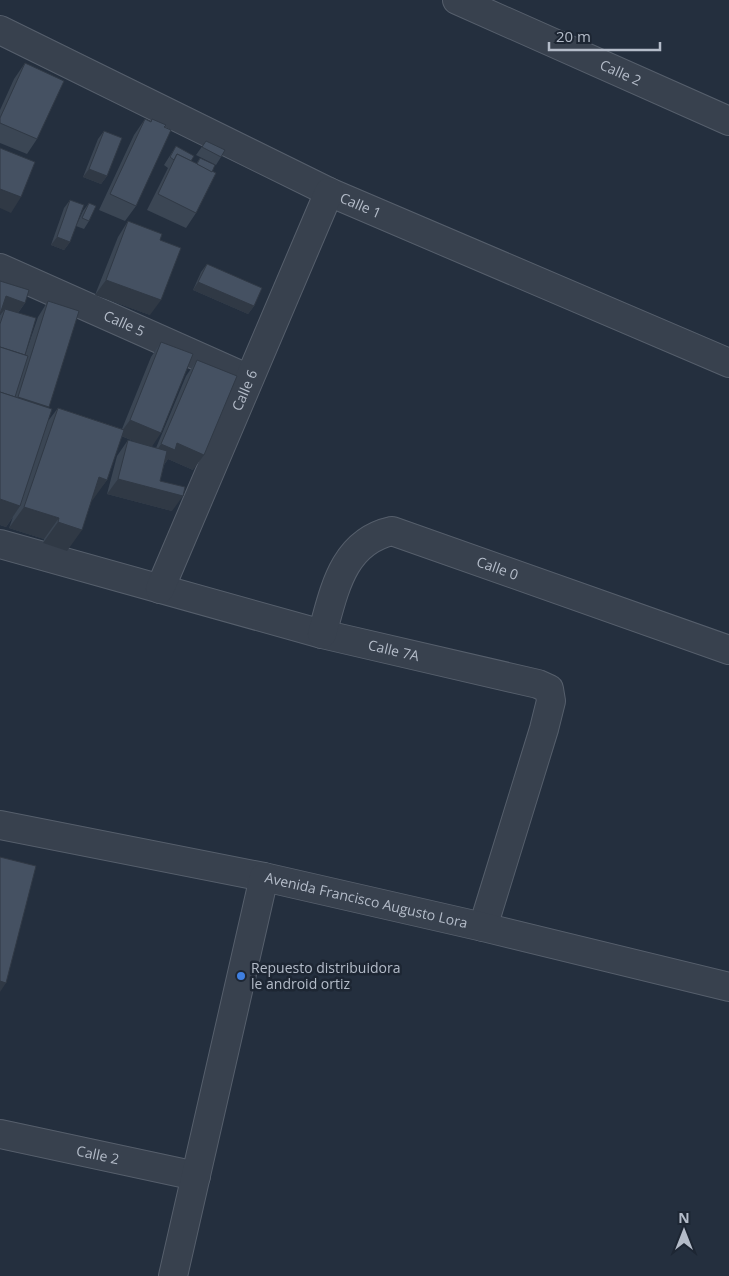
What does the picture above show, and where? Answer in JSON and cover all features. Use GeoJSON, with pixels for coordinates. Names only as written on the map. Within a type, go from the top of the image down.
{"type":"FeatureCollection","features":[{"type":"Feature","properties":{"kind":"street","name":"Calle 2"},"geometry":{"type":"LineString","coordinates":[[457,0],[729,121]]}},
{"type":"Feature","properties":{"kind":"street","name":"Calle 1"},"geometry":{"type":"LineString","coordinates":[[0,30],[329,192],[729,363]]}},
{"type":"Feature","properties":{"kind":"street","name":"Calle 6"},"geometry":{"type":"LineString","coordinates":[[160,588],[329,192]]}},
{"type":"Feature","properties":{"kind":"street","name":"Calle 5"},"geometry":{"type":"LineString","coordinates":[[0,268],[249,379]]}},
{"type":"Feature","properties":{"kind":"street","name":"Calle 0"},"geometry":{"type":"LineString","coordinates":[[322,634],[340,572],[349,559],[368,540],[377,534],[392,531],[729,650]]}},
{"type":"Feature","properties":{"kind":"street","name":"Calle 7A"},"geometry":{"type":"LineString","coordinates":[[0,544],[322,634],[482,671],[549,689],[551,701],[544,729],[483,927]]}},
{"type":"Feature","properties":{"kind":"street","name":"Avenida Francisco Augusto Lora"},"geometry":{"type":"LineString","coordinates":[[0,825],[264,877],[483,927],[726,988]]}},
{"type":"Feature","properties":{"kind":"street"},"geometry":{"type":"LineString","coordinates":[[173,1276],[264,877]]}},
{"type":"Feature","properties":{"kind":"street","name":"Calle 2"},"geometry":{"type":"LineString","coordinates":[[0,1134],[196,1176]]}},
{"type":"Feature","properties":{"kind":"building"},"geometry":{"type":"Polygon","coordinates":[[[25,63],[64,81],[37,139],[0,123],[0,118],[25,63]]]}},
{"type":"Feature","properties":{"kind":"building"},"geometry":{"type":"Polygon","coordinates":[[[145,119],[151,122],[152,119],[166,125],[164,127],[171,130],[136,206],[110,194],[145,119]]]}},
{"type":"Feature","properties":{"kind":"building"},"geometry":{"type":"Polygon","coordinates":[[[104,131],[122,138],[107,176],[89,169],[104,131]]]}},
{"type":"Feature","properties":{"kind":"building"},"geometry":{"type":"Polygon","coordinates":[[[206,141],[225,150],[221,157],[202,147],[206,141]]]}},
{"type":"Feature","properties":{"kind":"building"},"geometry":{"type":"Polygon","coordinates":[[[176,146],[194,156],[191,161],[177,154],[174,160],[170,157],[176,146]]]}},
{"type":"Feature","properties":{"kind":"building"},"geometry":{"type":"Polygon","coordinates":[[[0,148],[35,162],[21,197],[0,189],[0,148]]]}},
{"type":"Feature","properties":{"kind":"building"},"geometry":{"type":"Polygon","coordinates":[[[177,154],[216,173],[196,213],[158,194],[177,154]]]}},
{"type":"Feature","properties":{"kind":"building"},"geometry":{"type":"Polygon","coordinates":[[[200,158],[215,165],[212,172],[197,164],[200,158]]]}},
{"type":"Feature","properties":{"kind":"building"},"geometry":{"type":"Polygon","coordinates":[[[70,200],[84,205],[70,242],[57,237],[70,200]]]}},
{"type":"Feature","properties":{"kind":"building"},"geometry":{"type":"Polygon","coordinates":[[[89,203],[96,206],[89,221],[82,218],[89,203]]]}},
{"type":"Feature","properties":{"kind":"building"},"geometry":{"type":"Polygon","coordinates":[[[128,221],[162,234],[160,240],[181,248],[161,300],[106,280],[128,221]]]}},
{"type":"Feature","properties":{"kind":"building"},"geometry":{"type":"Polygon","coordinates":[[[207,264],[262,288],[254,306],[198,282],[207,264]]]}},
{"type":"Feature","properties":{"kind":"building"},"geometry":{"type":"Polygon","coordinates":[[[0,281],[29,290],[25,303],[6,296],[0,314],[0,281]]]}},
{"type":"Feature","properties":{"kind":"building"},"geometry":{"type":"Polygon","coordinates":[[[48,301],[79,311],[49,407],[18,397],[48,301]]]}},
{"type":"Feature","properties":{"kind":"building"},"geometry":{"type":"Polygon","coordinates":[[[5,309],[36,318],[25,355],[0,347],[0,324],[5,309]]]}},
{"type":"Feature","properties":{"kind":"building"},"geometry":{"type":"Polygon","coordinates":[[[161,342],[193,354],[161,433],[130,420],[161,342]]]}},
{"type":"Feature","properties":{"kind":"building"},"geometry":{"type":"Polygon","coordinates":[[[0,347],[28,356],[15,397],[0,392],[0,347]]]}},
{"type":"Feature","properties":{"kind":"building"},"geometry":{"type":"Polygon","coordinates":[[[197,360],[237,376],[204,455],[177,443],[175,450],[161,444],[197,360]]]}},
{"type":"Feature","properties":{"kind":"building"},"geometry":{"type":"Polygon","coordinates":[[[0,392],[52,409],[20,506],[0,499],[0,392]]]}},
{"type":"Feature","properties":{"kind":"building"},"geometry":{"type":"Polygon","coordinates":[[[58,408],[124,430],[107,480],[99,477],[82,530],[58,522],[59,518],[24,507],[58,408]]]}},
{"type":"Feature","properties":{"kind":"building"},"geometry":{"type":"Polygon","coordinates":[[[128,440],[167,451],[160,481],[185,487],[183,496],[118,479],[128,440]]]}},
{"type":"Feature","properties":{"kind":"building"},"geometry":{"type":"Polygon","coordinates":[[[0,857],[36,866],[6,983],[0,981],[0,857]]]}},
{"type":"Feature","properties":{"kind":"place","name":"Repuesto distribuidora le android ortiz"},"geometry":{"type":"Point","coordinates":[241,976]}}]}
